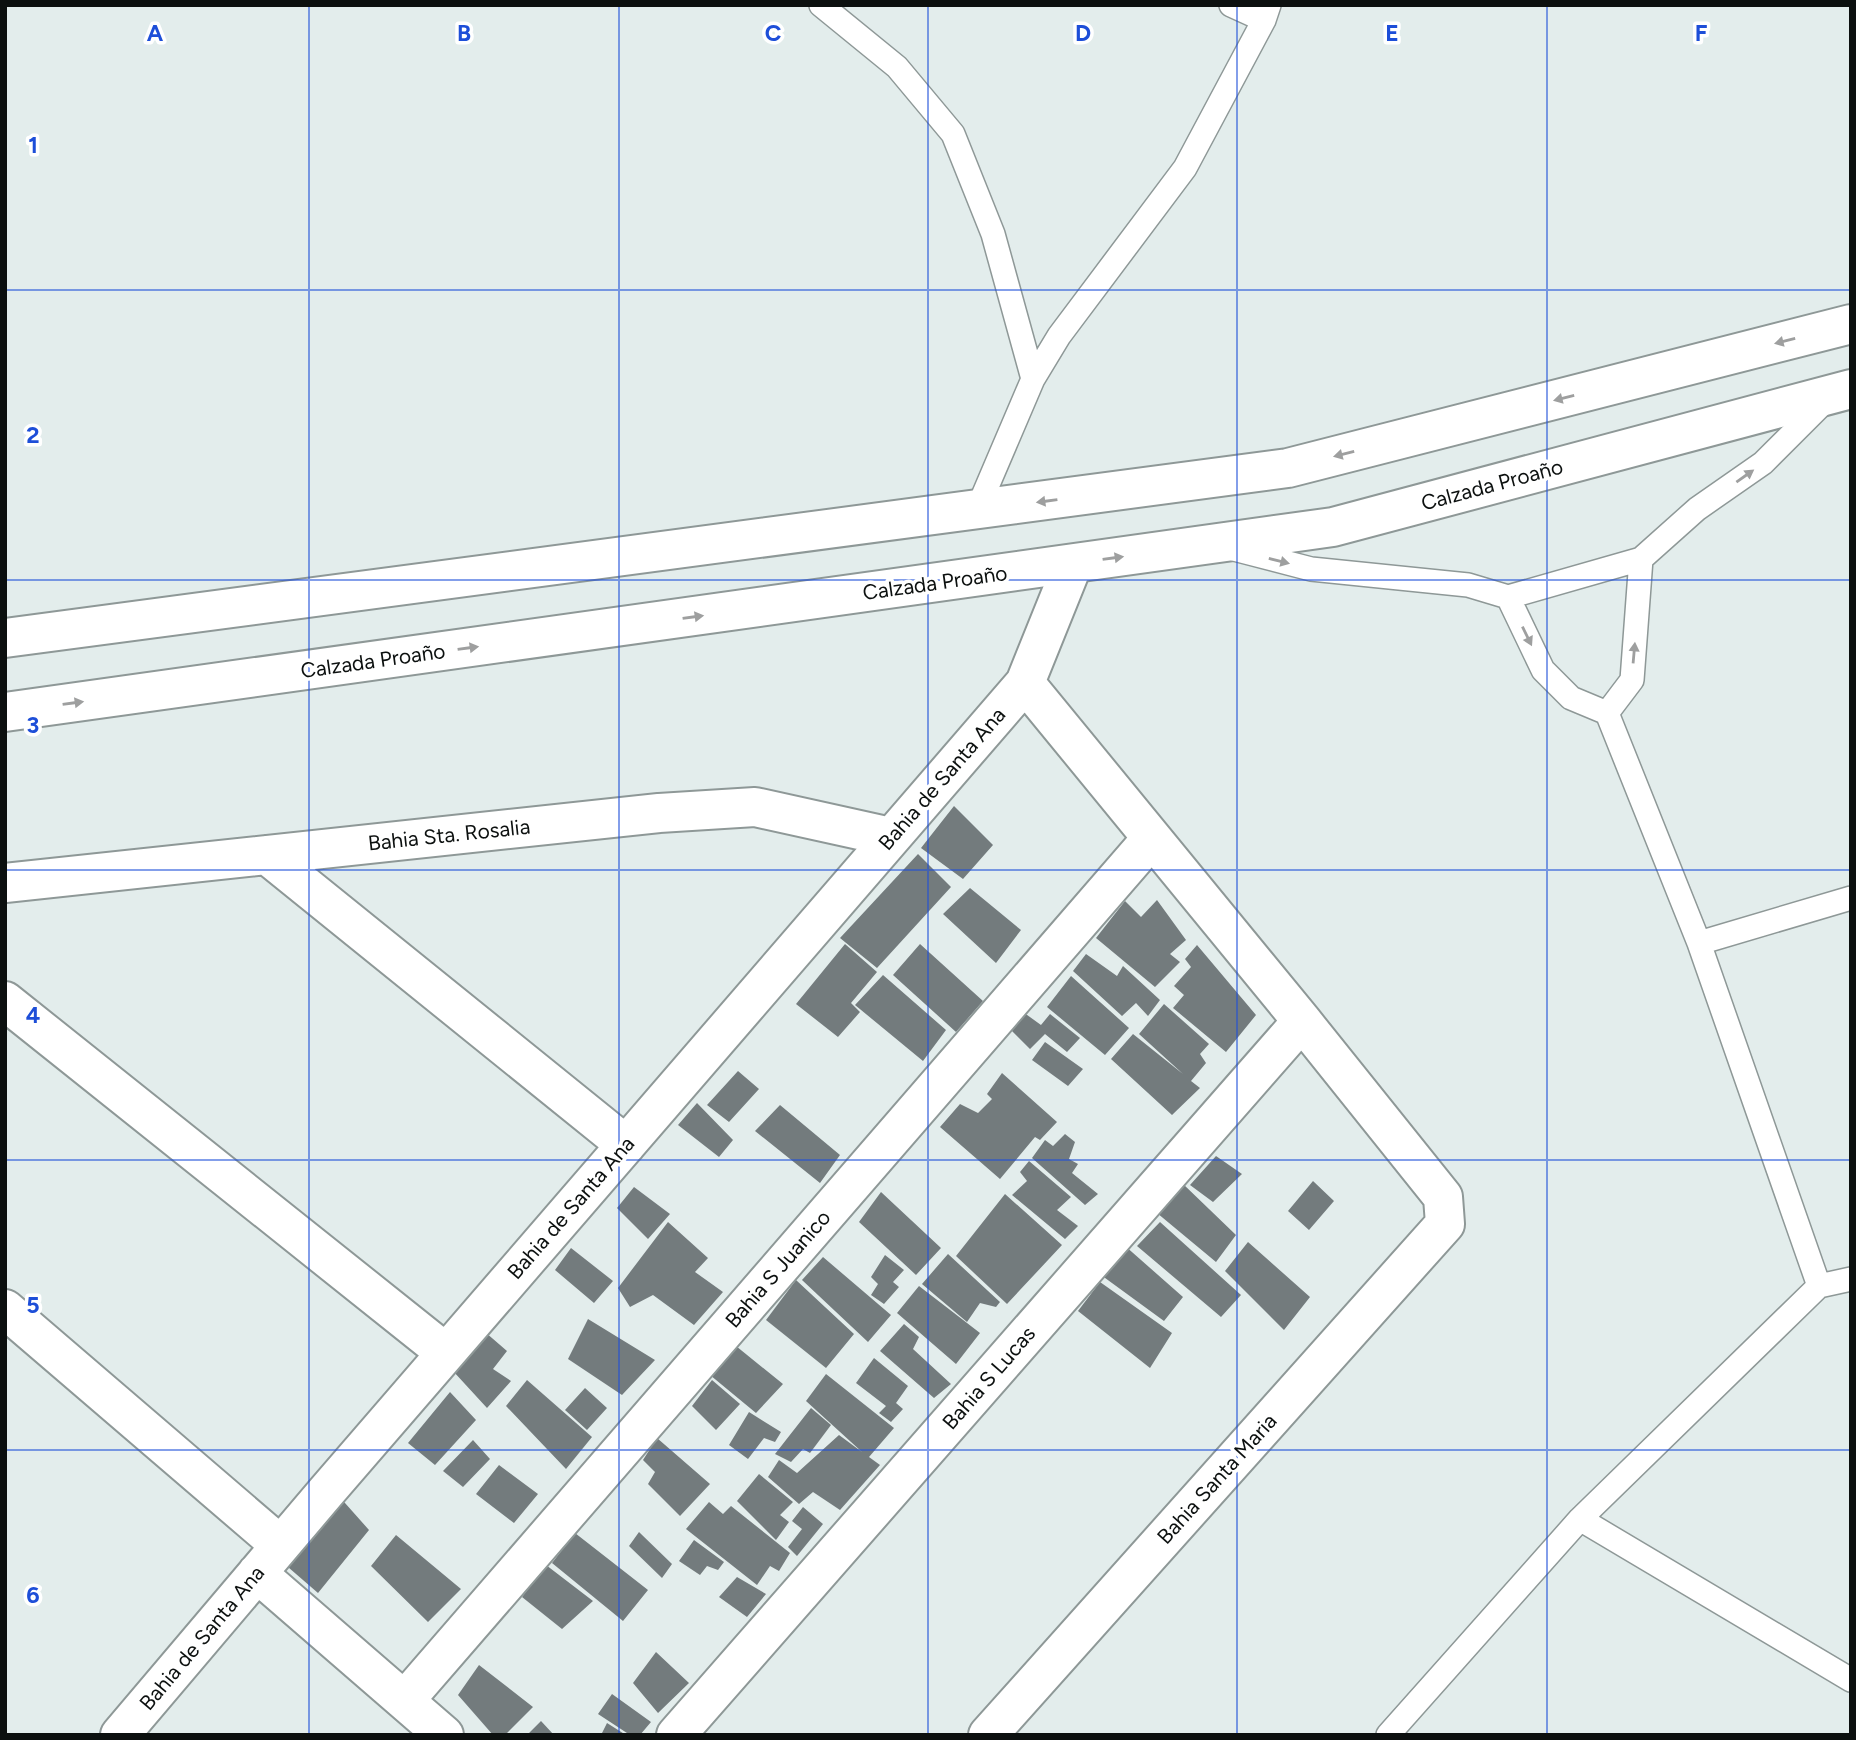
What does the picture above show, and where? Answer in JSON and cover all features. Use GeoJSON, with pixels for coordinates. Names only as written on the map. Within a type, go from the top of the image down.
{"type":"FeatureCollection","features":[{"type":"Feature","properties":{"kind":"street"},"geometry":{"type":"LineString","coordinates":[[5,638],[1289,468],[1851,324]]}},
{"type":"Feature","properties":{"kind":"street","name":"Calzada Proaño"},"geometry":{"type":"LineString","coordinates":[[5,712],[1333,527],[1841,392]]}},
{"type":"Feature","properties":{"kind":"street","name":"Bahia de Santa Ana"},"geometry":{"type":"LineString","coordinates":[[120,1735],[625,1144],[1025,683],[1073,564]]}},
{"type":"Feature","properties":{"kind":"street"},"geometry":{"type":"LineString","coordinates":[[1025,683],[1302,1021]]}},
{"type":"Feature","properties":{"kind":"street","name":"Bahia Sta. Rosalia"},"geometry":{"type":"LineString","coordinates":[[5,883],[659,813],[755,807],[891,837]]}},
{"type":"Feature","properties":{"kind":"street","name":"Bahia S Juanico"},"geometry":{"type":"LineString","coordinates":[[405,1700],[1152,838]]}},
{"type":"Feature","properties":{"kind":"street"},"geometry":{"type":"LineString","coordinates":[[267,855],[625,1144]]}},
{"type":"Feature","properties":{"kind":"street"},"geometry":{"type":"LineString","coordinates":[[5,1000],[446,1353]]}},
{"type":"Feature","properties":{"kind":"street","name":"Bahia Santa Maria"},"geometry":{"type":"LineString","coordinates":[[988,1735],[1445,1224],[1443,1197],[1302,1021]]}},
{"type":"Feature","properties":{"kind":"street","name":"Bahia S Lucas"},"geometry":{"type":"LineString","coordinates":[[676,1735],[1302,1021]]}},
{"type":"Feature","properties":{"kind":"street"},"geometry":{"type":"LineString","coordinates":[[5,1310],[269,1559],[405,1700],[444,1735]]}},
{"type":"Feature","properties":{"kind":"lane"},"geometry":{"type":"LineString","coordinates":[[821,5],[897,68],[953,134],[993,234],[1033,379]]}},
{"type":"Feature","properties":{"kind":"lane"},"geometry":{"type":"LineString","coordinates":[[977,510],[1033,379],[1059,336],[1185,169],[1267,13],[1231,5]]}},
{"type":"Feature","properties":{"kind":"lane"},"geometry":{"type":"LineString","coordinates":[[1213,544],[1311,569],[1468,585],[1508,597],[1641,559],[1697,509],[1763,463],[1841,392]]}},
{"type":"Feature","properties":{"kind":"lane"},"geometry":{"type":"LineString","coordinates":[[1607,713],[1632,680],[1641,559]]}},
{"type":"Feature","properties":{"kind":"lane"},"geometry":{"type":"LineString","coordinates":[[1508,597],[1543,670],[1571,698],[1607,713],[1699,943],[1819,1286]]}},
{"type":"Feature","properties":{"kind":"lane"},"geometry":{"type":"LineString","coordinates":[[1699,943],[1851,898]]}},
{"type":"Feature","properties":{"kind":"lane"},"geometry":{"type":"LineString","coordinates":[[1388,1735],[1580,1519],[1819,1286],[1851,1279]]}},
{"type":"Feature","properties":{"kind":"lane"},"geometry":{"type":"LineString","coordinates":[[1580,1519],[1851,1680]]}},
{"type":"Feature","properties":{"kind":"building"},"geometry":{"type":"Polygon","coordinates":[[[954,806],[993,845],[963,879],[921,848],[954,806]]]}},
{"type":"Feature","properties":{"kind":"building"},"geometry":{"type":"Polygon","coordinates":[[[918,854],[951,887],[877,968],[840,938],[918,854]]]}},
{"type":"Feature","properties":{"kind":"building"},"geometry":{"type":"Polygon","coordinates":[[[970,888],[1021,930],[996,963],[943,914],[970,888]]]}},
{"type":"Feature","properties":{"kind":"building"},"geometry":{"type":"Polygon","coordinates":[[[1157,900],[1186,940],[1170,954],[1180,962],[1155,987],[1096,938],[1125,901],[1141,917],[1157,900]]]}},
{"type":"Feature","properties":{"kind":"building"},"geometry":{"type":"Polygon","coordinates":[[[845,944],[877,972],[851,1003],[860,1012],[838,1037],[796,1004],[845,944]]]}},
{"type":"Feature","properties":{"kind":"building"},"geometry":{"type":"Polygon","coordinates":[[[920,944],[983,1001],[956,1032],[893,975],[920,944]]]}},
{"type":"Feature","properties":{"kind":"building"},"geometry":{"type":"Polygon","coordinates":[[[1197,945],[1256,1015],[1226,1052],[1173,1008],[1184,995],[1174,986],[1191,967],[1185,959],[1197,945]]]}},
{"type":"Feature","properties":{"kind":"building"},"geometry":{"type":"Polygon","coordinates":[[[1086,954],[1117,976],[1123,966],[1160,1000],[1148,1016],[1136,1003],[1122,1016],[1073,971],[1086,954]]]}},
{"type":"Feature","properties":{"kind":"building"},"geometry":{"type":"Polygon","coordinates":[[[883,975],[946,1030],[923,1061],[855,1005],[883,975]]]}},
{"type":"Feature","properties":{"kind":"building"},"geometry":{"type":"Polygon","coordinates":[[[1071,976],[1129,1028],[1105,1055],[1047,1007],[1071,976]]]}},
{"type":"Feature","properties":{"kind":"building"},"geometry":{"type":"Polygon","coordinates":[[[1164,1004],[1209,1044],[1200,1054],[1206,1063],[1191,1081],[1200,1088],[1172,1115],[1111,1059],[1133,1034],[1183,1074],[1139,1034],[1164,1004]]]}},
{"type":"Feature","properties":{"kind":"building"},"geometry":{"type":"Polygon","coordinates":[[[1023,1012],[1041,1025],[1050,1014],[1080,1038],[1067,1052],[1045,1034],[1030,1049],[1009,1028],[1023,1012]]]}},
{"type":"Feature","properties":{"kind":"building"},"geometry":{"type":"Polygon","coordinates":[[[1045,1042],[1083,1069],[1068,1086],[1032,1060],[1045,1042]]]}},
{"type":"Feature","properties":{"kind":"building"},"geometry":{"type":"Polygon","coordinates":[[[738,1071],[759,1089],[729,1122],[707,1105],[738,1071]]]}},
{"type":"Feature","properties":{"kind":"building"},"geometry":{"type":"Polygon","coordinates":[[[1002,1073],[1057,1122],[1040,1140],[1035,1137],[1000,1179],[940,1127],[960,1104],[978,1113],[992,1099],[987,1094],[1002,1073]]]}},
{"type":"Feature","properties":{"kind":"building"},"geometry":{"type":"Polygon","coordinates":[[[697,1103],[733,1140],[719,1157],[678,1125],[697,1103]]]}},
{"type":"Feature","properties":{"kind":"building"},"geometry":{"type":"Polygon","coordinates":[[[780,1105],[840,1155],[820,1183],[755,1131],[780,1105]]]}},
{"type":"Feature","properties":{"kind":"building"},"geometry":{"type":"Polygon","coordinates":[[[1065,1134],[1075,1142],[1069,1159],[1078,1164],[1072,1173],[1098,1194],[1085,1205],[1032,1158],[1045,1140],[1053,1146],[1065,1134]]]}},
{"type":"Feature","properties":{"kind":"building"},"geometry":{"type":"Polygon","coordinates":[[[1216,1156],[1242,1174],[1213,1202],[1190,1185],[1216,1156]]]}},
{"type":"Feature","properties":{"kind":"building"},"geometry":{"type":"Polygon","coordinates":[[[1029,1161],[1071,1197],[1057,1210],[1078,1226],[1065,1239],[1012,1195],[1027,1181],[1020,1172],[1029,1161]]]}},
{"type":"Feature","properties":{"kind":"building"},"geometry":{"type":"Polygon","coordinates":[[[1313,1181],[1334,1201],[1309,1230],[1288,1211],[1313,1181]]]}},
{"type":"Feature","properties":{"kind":"building"},"geometry":{"type":"Polygon","coordinates":[[[1182,1183],[1236,1235],[1216,1262],[1157,1213],[1182,1183]]]}},
{"type":"Feature","properties":{"kind":"building"},"geometry":{"type":"Polygon","coordinates":[[[634,1187],[670,1214],[648,1239],[617,1208],[634,1187]]]}},
{"type":"Feature","properties":{"kind":"building"},"geometry":{"type":"Polygon","coordinates":[[[881,1192],[941,1248],[916,1275],[859,1222],[881,1192]]]}},
{"type":"Feature","properties":{"kind":"building"},"geometry":{"type":"Polygon","coordinates":[[[1005,1194],[1062,1245],[1007,1304],[956,1256],[1005,1194]]]}},
{"type":"Feature","properties":{"kind":"building"},"geometry":{"type":"Polygon","coordinates":[[[668,1222],[708,1258],[695,1272],[723,1292],[694,1325],[653,1295],[630,1307],[618,1288],[668,1222]]]}},
{"type":"Feature","properties":{"kind":"building"},"geometry":{"type":"Polygon","coordinates":[[[1160,1222],[1241,1295],[1221,1317],[1137,1246],[1160,1222]]]}},
{"type":"Feature","properties":{"kind":"building"},"geometry":{"type":"Polygon","coordinates":[[[1248,1242],[1310,1297],[1284,1330],[1225,1271],[1248,1242]]]}},
{"type":"Feature","properties":{"kind":"building"},"geometry":{"type":"Polygon","coordinates":[[[1124,1245],[1183,1297],[1164,1321],[1101,1275],[1124,1245]]]}},
{"type":"Feature","properties":{"kind":"building"},"geometry":{"type":"Polygon","coordinates":[[[571,1248],[613,1281],[594,1303],[555,1270],[571,1248]]]}},
{"type":"Feature","properties":{"kind":"building"},"geometry":{"type":"Polygon","coordinates":[[[948,1254],[1000,1302],[996,1307],[980,1303],[967,1322],[922,1284],[948,1254]]]}},
{"type":"Feature","properties":{"kind":"building"},"geometry":{"type":"Polygon","coordinates":[[[885,1255],[904,1270],[893,1282],[899,1287],[884,1304],[871,1295],[878,1284],[871,1277],[885,1255]]]}},
{"type":"Feature","properties":{"kind":"building"},"geometry":{"type":"Polygon","coordinates":[[[823,1257],[891,1315],[868,1342],[802,1280],[823,1257]]]}},
{"type":"Feature","properties":{"kind":"building"},"geometry":{"type":"Polygon","coordinates":[[[796,1280],[854,1334],[826,1368],[766,1320],[796,1280]]]}},
{"type":"Feature","properties":{"kind":"building"},"geometry":{"type":"Polygon","coordinates":[[[1100,1282],[1172,1333],[1150,1368],[1078,1311],[1100,1282]]]}},
{"type":"Feature","properties":{"kind":"building"},"geometry":{"type":"Polygon","coordinates":[[[919,1286],[980,1333],[956,1364],[897,1313],[919,1286]]]}},
{"type":"Feature","properties":{"kind":"building"},"geometry":{"type":"Polygon","coordinates":[[[588,1319],[655,1360],[622,1395],[568,1359],[588,1319]]]}},
{"type":"Feature","properties":{"kind":"building"},"geometry":{"type":"Polygon","coordinates":[[[904,1324],[919,1337],[913,1349],[951,1384],[934,1398],[880,1351],[904,1324]]]}},
{"type":"Feature","properties":{"kind":"building"},"geometry":{"type":"Polygon","coordinates":[[[485,1332],[507,1351],[493,1369],[511,1381],[487,1408],[453,1371],[485,1332]]]}},
{"type":"Feature","properties":{"kind":"building"},"geometry":{"type":"Polygon","coordinates":[[[736,1346],[783,1384],[756,1413],[710,1375],[736,1346]]]}},
{"type":"Feature","properties":{"kind":"building"},"geometry":{"type":"Polygon","coordinates":[[[874,1358],[908,1386],[896,1403],[903,1409],[891,1422],[879,1413],[886,1406],[856,1383],[874,1358]]]}},
{"type":"Feature","properties":{"kind":"building"},"geometry":{"type":"Polygon","coordinates":[[[826,1374],[894,1428],[869,1457],[880,1465],[840,1510],[813,1492],[799,1504],[768,1477],[779,1460],[797,1473],[839,1435],[862,1452],[806,1401],[826,1374]]]}},
{"type":"Feature","properties":{"kind":"building"},"geometry":{"type":"Polygon","coordinates":[[[527,1380],[592,1437],[566,1469],[506,1406],[527,1380]]]}},
{"type":"Feature","properties":{"kind":"building"},"geometry":{"type":"Polygon","coordinates":[[[712,1380],[740,1404],[716,1430],[692,1406],[712,1380]]]}},
{"type":"Feature","properties":{"kind":"building"},"geometry":{"type":"Polygon","coordinates":[[[585,1388],[607,1408],[587,1430],[565,1410],[585,1388]]]}},
{"type":"Feature","properties":{"kind":"building"},"geometry":{"type":"Polygon","coordinates":[[[450,1392],[476,1420],[435,1465],[408,1443],[450,1392]]]}},
{"type":"Feature","properties":{"kind":"building"},"geometry":{"type":"Polygon","coordinates":[[[811,1408],[831,1425],[810,1453],[803,1449],[791,1462],[775,1454],[811,1408]]]}},
{"type":"Feature","properties":{"kind":"building"},"geometry":{"type":"Polygon","coordinates":[[[749,1412],[781,1432],[775,1442],[764,1438],[748,1459],[729,1445],[749,1412]]]}},
{"type":"Feature","properties":{"kind":"building"},"geometry":{"type":"Polygon","coordinates":[[[657,1438],[710,1484],[680,1516],[648,1484],[655,1472],[643,1460],[657,1438]]]}},
{"type":"Feature","properties":{"kind":"building"},"geometry":{"type":"Polygon","coordinates":[[[473,1440],[490,1459],[463,1487],[443,1471],[473,1440]]]}},
{"type":"Feature","properties":{"kind":"building"},"geometry":{"type":"Polygon","coordinates":[[[499,1465],[538,1494],[514,1523],[476,1494],[499,1465]]]}},
{"type":"Feature","properties":{"kind":"building"},"geometry":{"type":"Polygon","coordinates":[[[759,1474],[793,1502],[780,1515],[789,1522],[776,1540],[737,1501],[759,1474]]]}},
{"type":"Feature","properties":{"kind":"building"},"geometry":{"type":"Polygon","coordinates":[[[337,1494],[369,1530],[318,1593],[281,1561],[337,1494]]]}},
{"type":"Feature","properties":{"kind":"building"},"geometry":{"type":"Polygon","coordinates":[[[709,1502],[723,1514],[731,1506],[790,1553],[779,1571],[770,1566],[757,1585],[686,1529],[709,1502]]]}},
{"type":"Feature","properties":{"kind":"building"},"geometry":{"type":"Polygon","coordinates":[[[803,1507],[823,1524],[797,1556],[788,1547],[802,1529],[792,1521],[803,1507]]]}},
{"type":"Feature","properties":{"kind":"building"},"geometry":{"type":"Polygon","coordinates":[[[639,1532],[672,1564],[662,1578],[629,1546],[639,1532]]]}},
{"type":"Feature","properties":{"kind":"building"},"geometry":{"type":"Polygon","coordinates":[[[575,1533],[648,1590],[623,1621],[552,1563],[575,1533]]]}},
{"type":"Feature","properties":{"kind":"building"},"geometry":{"type":"Polygon","coordinates":[[[396,1535],[461,1589],[428,1622],[371,1566],[396,1535]]]}},
{"type":"Feature","properties":{"kind":"building"},"geometry":{"type":"Polygon","coordinates":[[[694,1540],[724,1562],[718,1570],[707,1566],[700,1575],[679,1561],[694,1540]]]}},
{"type":"Feature","properties":{"kind":"building"},"geometry":{"type":"Polygon","coordinates":[[[546,1565],[593,1601],[562,1629],[522,1597],[546,1565]]]}},
{"type":"Feature","properties":{"kind":"building"},"geometry":{"type":"Polygon","coordinates":[[[737,1577],[766,1594],[747,1617],[719,1597],[737,1577]]]}},
{"type":"Feature","properties":{"kind":"building"},"geometry":{"type":"Polygon","coordinates":[[[656,1652],[689,1683],[658,1713],[633,1683],[656,1652]]]}},
{"type":"Feature","properties":{"kind":"building"},"geometry":{"type":"Polygon","coordinates":[[[479,1665],[533,1707],[505,1735],[493,1735],[458,1695],[479,1665]]]}},
{"type":"Feature","properties":{"kind":"building"},"geometry":{"type":"Polygon","coordinates":[[[612,1694],[651,1722],[640,1735],[630,1735],[598,1714],[612,1694]]]}},
{"type":"Feature","properties":{"kind":"building"},"geometry":{"type":"Polygon","coordinates":[[[541,1721],[554,1735],[527,1735],[541,1721]]]}},
{"type":"Feature","properties":{"kind":"building"},"geometry":{"type":"Polygon","coordinates":[[[607,1723],[626,1735],[601,1735],[607,1723]]]}}]}
